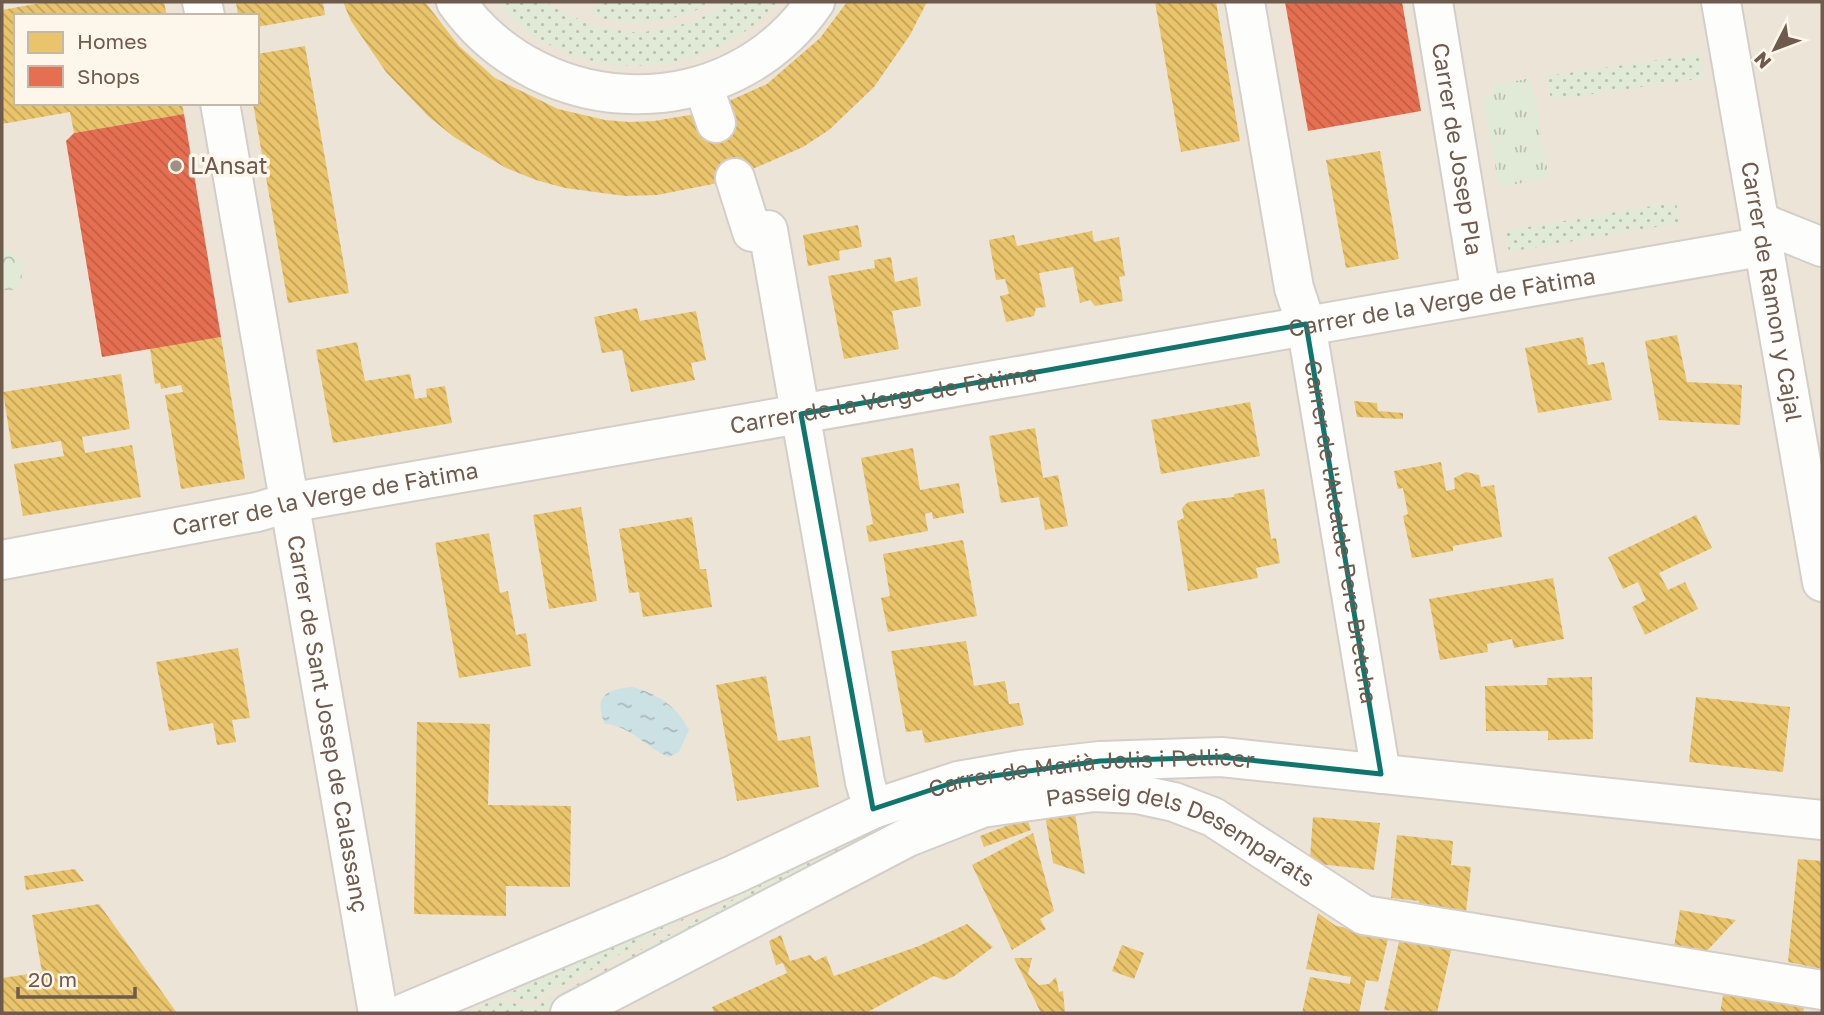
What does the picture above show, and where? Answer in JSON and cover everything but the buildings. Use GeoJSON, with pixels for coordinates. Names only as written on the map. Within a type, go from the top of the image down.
{"type":"FeatureCollection","features":[{"type":"Feature","properties":{"kind":"street"},"geometry":{"type":"LineString","coordinates":[[456,2],[499,46],[546,77],[591,91],[637,95],[675,92],[703,85],[736,71],[766,52],[794,28],[815,2]]}},
{"type":"Feature","properties":{"kind":"street","name":"Carrer de l'Alcalde Pere Bretcha"},"geometry":{"type":"LineString","coordinates":[[1245,2],[1294,288],[1306,324],[1381,774]]}},
{"type":"Feature","properties":{"kind":"street","name":"Carrer de Josep Pla"},"geometry":{"type":"LineString","coordinates":[[1433,2],[1481,295]]}},
{"type":"Feature","properties":{"kind":"street","name":"Carrer de Ramon y Cajal"},"geometry":{"type":"LineString","coordinates":[[1721,2],[1764,235],[1822,582]]}},
{"type":"Feature","properties":{"kind":"street"},"geometry":{"type":"LineString","coordinates":[[703,85],[716,122]]}},
{"type":"Feature","properties":{"kind":"street","name":"Carrer de Sant Josep de Calassanç"},"geometry":{"type":"LineString","coordinates":[[220,105],[377,1013]]}},
{"type":"Feature","properties":{"kind":"street"},"geometry":{"type":"LineString","coordinates":[[735,178],[752,232],[768,230],[865,782],[873,809]]}},
{"type":"Feature","properties":{"kind":"street"},"geometry":{"type":"LineString","coordinates":[[1764,235],[1817,233]]}},
{"type":"Feature","properties":{"kind":"street","name":"Carrer de la Verge de Fàtima"},"geometry":{"type":"LineString","coordinates":[[2,561],[257,512],[288,503],[1481,295],[1764,235]]}},
{"type":"Feature","properties":{"kind":"street","name":"Carrer de Marià Jolis i Pellicer"},"geometry":{"type":"LineString","coordinates":[[404,1013],[733,875],[873,809],[958,781],[1021,770],[1100,761],[1221,757],[1822,820]]}},
{"type":"Feature","properties":{"kind":"street","name":"Passeig dels Desemparats"},"geometry":{"type":"LineString","coordinates":[[570,1013],[908,837],[982,808],[1094,792],[1137,794],[1174,802],[1213,817],[1364,915],[1822,990]]}},
{"type":"Feature","properties":{"kind":"highlighted area"},"geometry":{"type":"Polygon","coordinates":[[[1306,324],[1381,774],[1221,757],[1100,761],[958,781],[873,809],[801,414],[1306,324]]]}},
{"type":"Feature","properties":{"kind":"shaded area"},"geometry":{"type":"Polygon","coordinates":[[[2,2],[1822,2],[1822,1013],[2,1013],[2,2]]]}},
{"type":"Feature","properties":{"kind":"green space"},"geometry":{"type":"Polygon","coordinates":[[[495,2],[544,2],[595,27],[640,33],[694,22],[728,2],[778,2],[748,30],[713,50],[676,62],[637,66],[598,62],[560,50],[526,30],[495,2]]]}},
{"type":"Feature","properties":{"kind":"green space"},"geometry":{"type":"Polygon","coordinates":[[[596,2],[713,2],[684,15],[638,23],[607,20],[592,15],[596,2]]]}},
{"type":"Feature","properties":{"kind":"green space"},"geometry":{"type":"Polygon","coordinates":[[[1701,54],[1705,78],[1551,100],[1547,76],[1701,54]]]}},
{"type":"Feature","properties":{"kind":"green space"},"geometry":{"type":"Polygon","coordinates":[[[1531,78],[1549,178],[1499,187],[1483,98],[1493,96],[1492,85],[1531,78]]]}},
{"type":"Feature","properties":{"kind":"green space"},"geometry":{"type":"Polygon","coordinates":[[[1676,202],[1680,223],[1509,252],[1505,231],[1676,202]]]}},
{"type":"Feature","properties":{"kind":"green space"},"geometry":{"type":"Polygon","coordinates":[[[2,248],[16,254],[23,263],[21,285],[13,290],[2,290],[2,248]]]}},
{"type":"Feature","properties":{"kind":"green space"},"geometry":{"type":"Polygon","coordinates":[[[965,790],[544,1013],[464,1013],[497,999],[533,1008],[833,845],[965,790]]]}},
{"type":"Feature","properties":{"kind":"green space"},"geometry":{"type":"Polygon","coordinates":[[[733,893],[532,1002],[504,995],[632,937],[634,939],[649,929],[733,893]]]}},
{"type":"Feature","properties":{"kind":"water"},"geometry":{"type":"Polygon","coordinates":[[[633,687],[666,702],[684,721],[689,730],[679,752],[668,757],[623,729],[605,724],[601,707],[604,696],[609,692],[633,687]]]}},
{"type":"Feature","properties":{"kind":"place","name":"L'Ansat"},"geometry":{"type":"Point","coordinates":[176,166]}}]}
